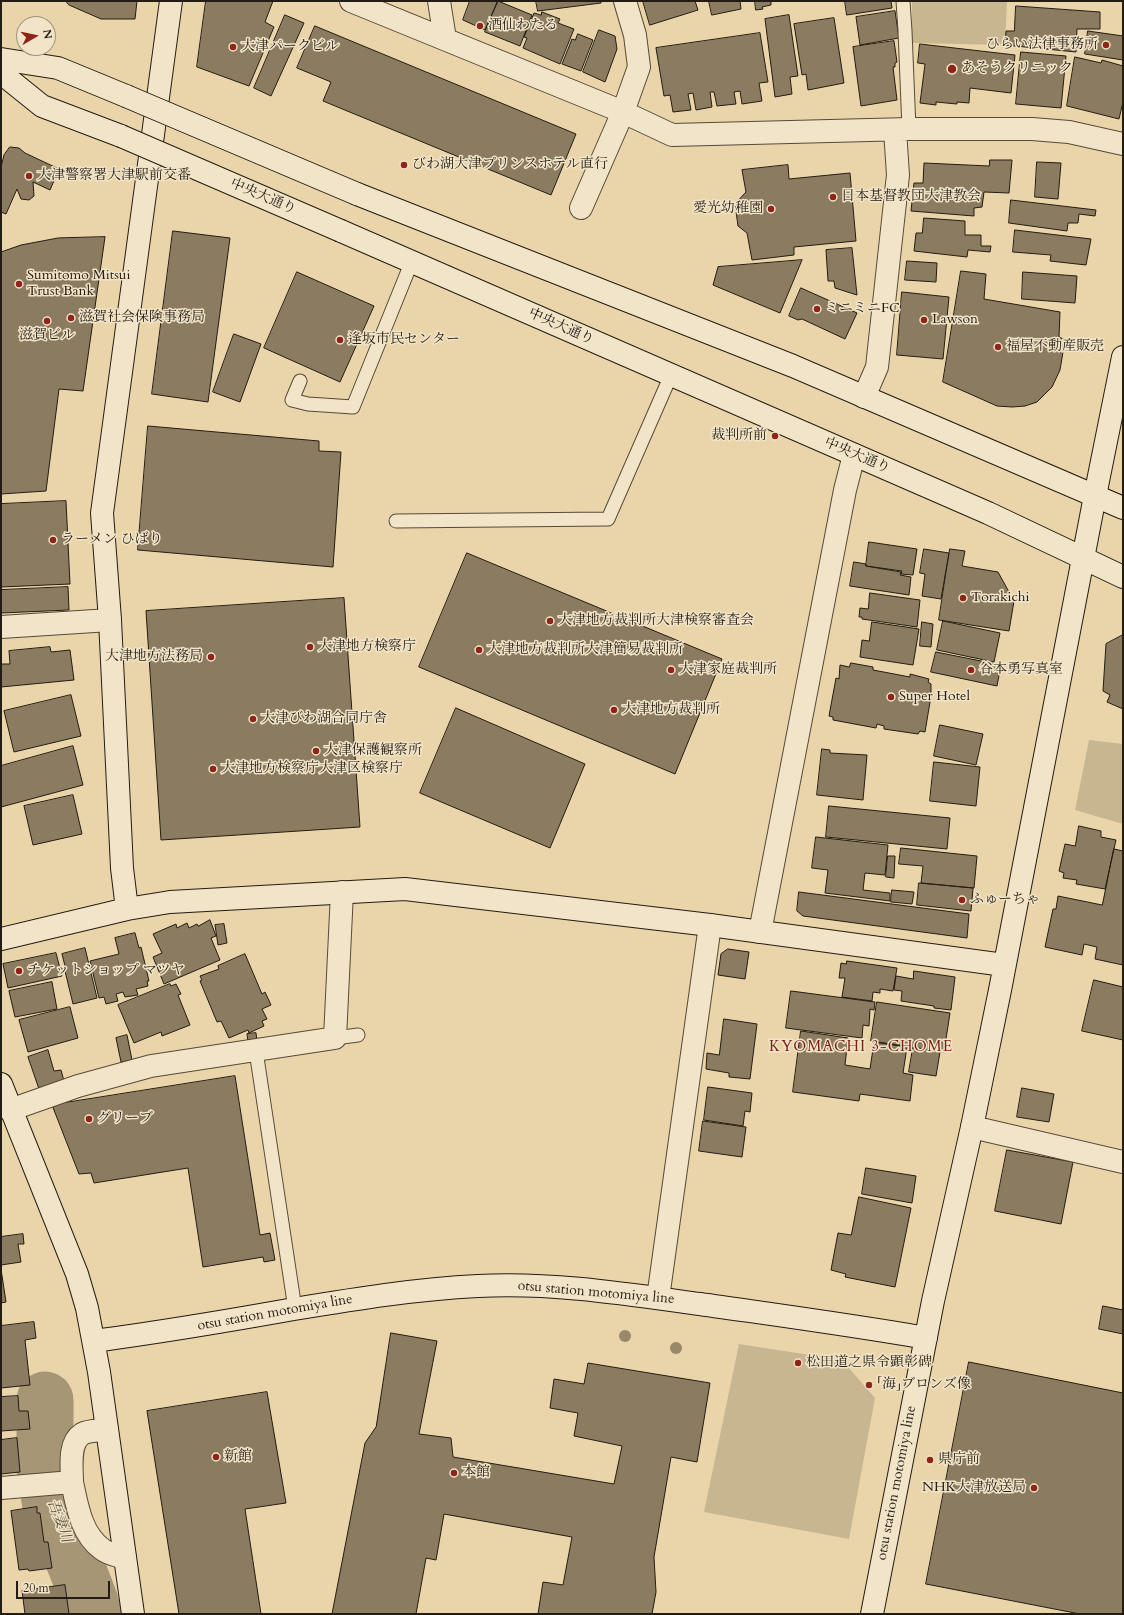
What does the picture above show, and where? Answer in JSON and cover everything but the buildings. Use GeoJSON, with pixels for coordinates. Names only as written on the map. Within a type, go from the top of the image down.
{"type":"FeatureCollection","features":[{"type":"Feature","properties":{"kind":"street"},"geometry":{"type":"LineString","coordinates":[[127,909],[122,868],[110,620],[102,513],[171,1]]}},
{"type":"Feature","properties":{"kind":"street"},"geometry":{"type":"LineString","coordinates":[[351,1],[623,112],[672,136],[902,130],[1032,130],[1069,132],[1123,144]]}},
{"type":"Feature","properties":{"kind":"street"},"geometry":{"type":"LineString","coordinates":[[439,1],[445,39]]}},
{"type":"Feature","properties":{"kind":"street"},"geometry":{"type":"LineString","coordinates":[[581,208],[623,112],[640,67],[635,35],[625,1]]}},
{"type":"Feature","properties":{"kind":"street"},"geometry":{"type":"LineString","coordinates":[[1,59],[58,68],[357,194],[793,366],[1123,508]]}},
{"type":"Feature","properties":{"kind":"street","name":"中央大通り"},"geometry":{"type":"LineString","coordinates":[[1,74],[42,106],[121,136],[412,261],[988,513],[1123,577]]}},
{"type":"Feature","properties":{"kind":"street"},"geometry":{"type":"LineString","coordinates":[[864,397],[877,367],[878,360],[902,130]]}},
{"type":"Feature","properties":{"kind":"street"},"geometry":{"type":"LineString","coordinates":[[926,1338],[972,1127],[1095,496],[1117,420],[1123,357]]}},
{"type":"Feature","properties":{"kind":"street"},"geometry":{"type":"LineString","coordinates":[[760,932],[845,490],[854,455]]}},
{"type":"Feature","properties":{"kind":"street"},"geometry":{"type":"LineString","coordinates":[[1,627],[110,620]]}},
{"type":"Feature","properties":{"kind":"street"},"geometry":{"type":"LineString","coordinates":[[1,939],[127,909],[170,902],[405,889],[710,925],[1004,965]]}},
{"type":"Feature","properties":{"kind":"street"},"geometry":{"type":"LineString","coordinates":[[10,1110],[78,1086],[151,1066],[335,1038],[342,892]]}},
{"type":"Feature","properties":{"kind":"street"},"geometry":{"type":"LineString","coordinates":[[658,1298],[710,925]]}},
{"type":"Feature","properties":{"kind":"street"},"geometry":{"type":"LineString","coordinates":[[1,1084],[10,1110],[77,1274],[87,1308],[94,1341],[133,1614]]}},
{"type":"Feature","properties":{"kind":"street"},"geometry":{"type":"LineString","coordinates":[[972,1127],[1123,1162]]}},
{"type":"Feature","properties":{"kind":"street","name":"otsu station motomiya line"},"geometry":{"type":"LineString","coordinates":[[94,1341],[159,1332],[367,1297],[480,1286],[528,1285],[571,1288],[658,1298],[843,1324],[926,1338],[872,1614]]}},
{"type":"Feature","properties":{"kind":"street"},"geometry":{"type":"LineString","coordinates":[[56,1484],[72,1458],[75,1444],[81,1435],[87,1432],[107,1430]]}},
{"type":"Feature","properties":{"kind":"street"},"geometry":{"type":"LineString","coordinates":[[1,1488],[56,1484]]}},
{"type":"Feature","properties":{"kind":"street"},"geometry":{"type":"LineString","coordinates":[[56,1484],[78,1509],[86,1530],[96,1545],[103,1550],[125,1558]]}},
{"type":"Feature","properties":{"kind":"lane"},"geometry":{"type":"LineString","coordinates":[[902,1],[906,30],[902,130]]}},
{"type":"Feature","properties":{"kind":"lane"},"geometry":{"type":"LineString","coordinates":[[300,380],[292,400],[308,404],[353,407],[412,261]]}},
{"type":"Feature","properties":{"kind":"lane"},"geometry":{"type":"LineString","coordinates":[[396,521],[608,520],[671,375]]}},
{"type":"Feature","properties":{"kind":"lane"},"geometry":{"type":"LineString","coordinates":[[335,1038],[358,1036]]}},
{"type":"Feature","properties":{"kind":"lane"},"geometry":{"type":"LineString","coordinates":[[256,1051],[295,1309]]}},
{"type":"Feature","properties":{"kind":"shaded area"},"geometry":{"type":"Polygon","coordinates":[[[912,1],[1007,1],[1005,45],[912,43],[912,1]]]}},
{"type":"Feature","properties":{"kind":"shaded area"},"geometry":{"type":"Polygon","coordinates":[[[1089,740],[1123,744],[1123,824],[1075,810],[1089,740]]]}},
{"type":"Feature","properties":{"kind":"shaded area"},"geometry":{"type":"Polygon","coordinates":[[[739,1344],[842,1360],[875,1398],[849,1539],[704,1512],[739,1344]]]}},
{"type":"Feature","properties":{"kind":"waterway","name":"吾妻川"},"geometry":{"type":"LineString","coordinates":[[45,1400],[45,1468],[51,1506],[75,1563],[93,1614]]}},
{"type":"Feature","properties":{"kind":"place","name":"酒仙わたる"},"geometry":{"type":"Point","coordinates":[480,26]}},
{"type":"Feature","properties":{"kind":"place","name":"ひらい法律事務所"},"geometry":{"type":"Point","coordinates":[1106,45]}},
{"type":"Feature","properties":{"kind":"place","name":"大津パークビル"},"geometry":{"type":"Point","coordinates":[233,47]}},
{"type":"Feature","properties":{"kind":"place","name":"あそうクリニック"},"geometry":{"type":"Point","coordinates":[952,69]}},
{"type":"Feature","properties":{"kind":"place","name":"びわ湖大津プリンスホテル直行"},"geometry":{"type":"Point","coordinates":[404,165]}},
{"type":"Feature","properties":{"kind":"place","name":"大津警察署大津駅前交番"},"geometry":{"type":"Point","coordinates":[29,176]}},
{"type":"Feature","properties":{"kind":"place","name":"日本基督教団大津教会"},"geometry":{"type":"Point","coordinates":[833,197]}},
{"type":"Feature","properties":{"kind":"place","name":"愛光幼稚園"},"geometry":{"type":"Point","coordinates":[771,209]}},
{"type":"Feature","properties":{"kind":"place","name":"Sumitomo Mitsui Trust Bank"},"geometry":{"type":"Point","coordinates":[19,284]}},
{"type":"Feature","properties":{"kind":"place","name":"ミニミニFC"},"geometry":{"type":"Point","coordinates":[817,309]}},
{"type":"Feature","properties":{"kind":"place","name":"滋賀社会保険事務局"},"geometry":{"type":"Point","coordinates":[71,318]}},
{"type":"Feature","properties":{"kind":"place","name":"Lawson"},"geometry":{"type":"Point","coordinates":[924,320]}},
{"type":"Feature","properties":{"kind":"place","name":"滋賀ビル"},"geometry":{"type":"Point","coordinates":[47,321]}},
{"type":"Feature","properties":{"kind":"place","name":"逢坂市民センター"},"geometry":{"type":"Point","coordinates":[340,340]}},
{"type":"Feature","properties":{"kind":"place","name":"福屋不動産販売"},"geometry":{"type":"Point","coordinates":[998,347]}},
{"type":"Feature","properties":{"kind":"place","name":"裁判所前"},"geometry":{"type":"Point","coordinates":[775,436]}},
{"type":"Feature","properties":{"kind":"place","name":"ラーメン ひばり"},"geometry":{"type":"Point","coordinates":[53,540]}},
{"type":"Feature","properties":{"kind":"place","name":"Torakichi"},"geometry":{"type":"Point","coordinates":[963,598]}},
{"type":"Feature","properties":{"kind":"place","name":"大津地方裁判所大津検察審査会"},"geometry":{"type":"Point","coordinates":[550,621]}},
{"type":"Feature","properties":{"kind":"place","name":"大津地方検察庁"},"geometry":{"type":"Point","coordinates":[310,647]}},
{"type":"Feature","properties":{"kind":"place","name":"大津地方裁判所大津簡易裁判所"},"geometry":{"type":"Point","coordinates":[479,650]}},
{"type":"Feature","properties":{"kind":"place","name":"大津地方法務局"},"geometry":{"type":"Point","coordinates":[211,657]}},
{"type":"Feature","properties":{"kind":"place","name":"大津家庭裁判所"},"geometry":{"type":"Point","coordinates":[671,670]}},
{"type":"Feature","properties":{"kind":"place","name":"谷本勇写真室"},"geometry":{"type":"Point","coordinates":[971,670]}},
{"type":"Feature","properties":{"kind":"place","name":"Super Hotel"},"geometry":{"type":"Point","coordinates":[891,697]}},
{"type":"Feature","properties":{"kind":"place","name":"大津地方裁判所"},"geometry":{"type":"Point","coordinates":[614,710]}},
{"type":"Feature","properties":{"kind":"place","name":"大津びわ湖合同庁舎"},"geometry":{"type":"Point","coordinates":[253,719]}},
{"type":"Feature","properties":{"kind":"place","name":"大津保護観察所"},"geometry":{"type":"Point","coordinates":[316,751]}},
{"type":"Feature","properties":{"kind":"place","name":"大津地方検察庁大津区検察庁"},"geometry":{"type":"Point","coordinates":[213,769]}},
{"type":"Feature","properties":{"kind":"place","name":"ふゅーちゃ"},"geometry":{"type":"Point","coordinates":[962,900]}},
{"type":"Feature","properties":{"kind":"place","name":"チケットショップ マツヤ"},"geometry":{"type":"Point","coordinates":[19,971]}},
{"type":"Feature","properties":{"kind":"place","name":"グリーブ"},"geometry":{"type":"Point","coordinates":[89,1119]}},
{"type":"Feature","properties":{"kind":"place","name":"松田道之県令顕彰碑"},"geometry":{"type":"Point","coordinates":[798,1363]}},
{"type":"Feature","properties":{"kind":"place","name":"「海」ブロンズ像"},"geometry":{"type":"Point","coordinates":[869,1385]}},
{"type":"Feature","properties":{"kind":"place","name":"新館"},"geometry":{"type":"Point","coordinates":[216,1457]}},
{"type":"Feature","properties":{"kind":"place","name":"県庁前"},"geometry":{"type":"Point","coordinates":[930,1460]}},
{"type":"Feature","properties":{"kind":"place","name":"本館"},"geometry":{"type":"Point","coordinates":[454,1473]}},
{"type":"Feature","properties":{"kind":"place","name":"NHK大津放送局"},"geometry":{"type":"Point","coordinates":[1034,1488]}},
{"type":"Feature","properties":{"kind":"district","name":"KYOMACHI 3-CHOME"},"geometry":{"type":"Point","coordinates":[861,1048]}}]}
